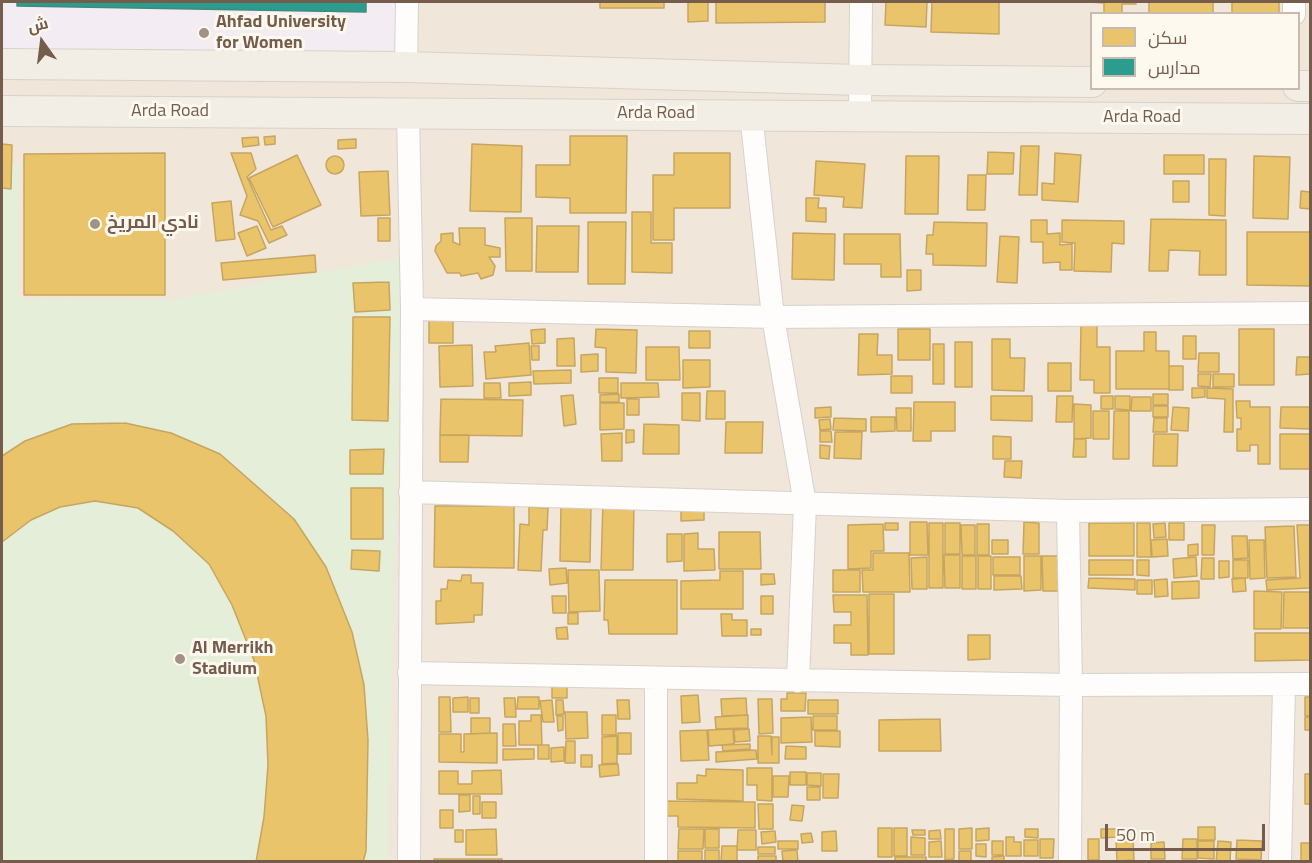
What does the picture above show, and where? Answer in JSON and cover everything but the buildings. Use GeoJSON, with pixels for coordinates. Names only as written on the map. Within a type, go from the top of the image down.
{"type":"FeatureCollection","features":[{"type":"Feature","properties":{"kind":"main road"},"geometry":{"type":"LineString","coordinates":[[2,64],[406,67],[860,80],[1090,82]]}},
{"type":"Feature","properties":{"kind":"main road","name":"Arda Road"},"geometry":{"type":"LineString","coordinates":[[2,111],[1311,119]]}},
{"type":"Feature","properties":{"kind":"street"},"geometry":{"type":"LineString","coordinates":[[406,67],[407,2]]}},
{"type":"Feature","properties":{"kind":"street"},"geometry":{"type":"LineString","coordinates":[[861,2],[861,115]]}},
{"type":"Feature","properties":{"kind":"street"},"geometry":{"type":"LineString","coordinates":[[408,113],[412,309],[409,861]]}},
{"type":"Feature","properties":{"kind":"street"},"geometry":{"type":"LineString","coordinates":[[751,114],[773,317],[805,504],[798,681]]}},
{"type":"Feature","properties":{"kind":"street"},"geometry":{"type":"LineString","coordinates":[[412,309],[773,317],[1311,313]]}},
{"type":"Feature","properties":{"kind":"street"},"geometry":{"type":"LineString","coordinates":[[410,492],[1068,511],[1311,509]]}},
{"type":"Feature","properties":{"kind":"street"},"geometry":{"type":"LineString","coordinates":[[1068,511],[1071,685],[1070,861]]}},
{"type":"Feature","properties":{"kind":"street"},"geometry":{"type":"LineString","coordinates":[[409,673],[1071,685],[1284,686],[1311,684]]}},
{"type":"Feature","properties":{"kind":"street"},"geometry":{"type":"LineString","coordinates":[[656,678],[656,861]]}},
{"type":"Feature","properties":{"kind":"street"},"geometry":{"type":"LineString","coordinates":[[1280,861],[1284,686]]}},
{"type":"Feature","properties":{"kind":"shaded area"},"geometry":{"type":"Polygon","coordinates":[[[2,2],[1310,2],[1310,861],[2,862],[2,2]]]}},
{"type":"Feature","properties":{"kind":"shaded area","name":"Ahfad University for Women"},"geometry":{"type":"Polygon","coordinates":[[[2,2],[406,2],[406,67],[2,64],[2,2]]]}},
{"type":"Feature","properties":{"kind":"green space","name":"Al Merrikh Stadium"},"geometry":{"type":"Polygon","coordinates":[[[2,163],[19,163],[18,299],[171,300],[403,257],[387,861],[2,862],[2,163]]]}},
{"type":"Feature","properties":{"kind":"place","name":"Ahfad University for Women"},"geometry":{"type":"Point","coordinates":[204,33]}},
{"type":"Feature","properties":{"kind":"place","name":"نادي المريخ"},"geometry":{"type":"Point","coordinates":[95,224]}},
{"type":"Feature","properties":{"kind":"place","name":"Al Merrikh Stadium"},"geometry":{"type":"Point","coordinates":[180,659]}}]}
